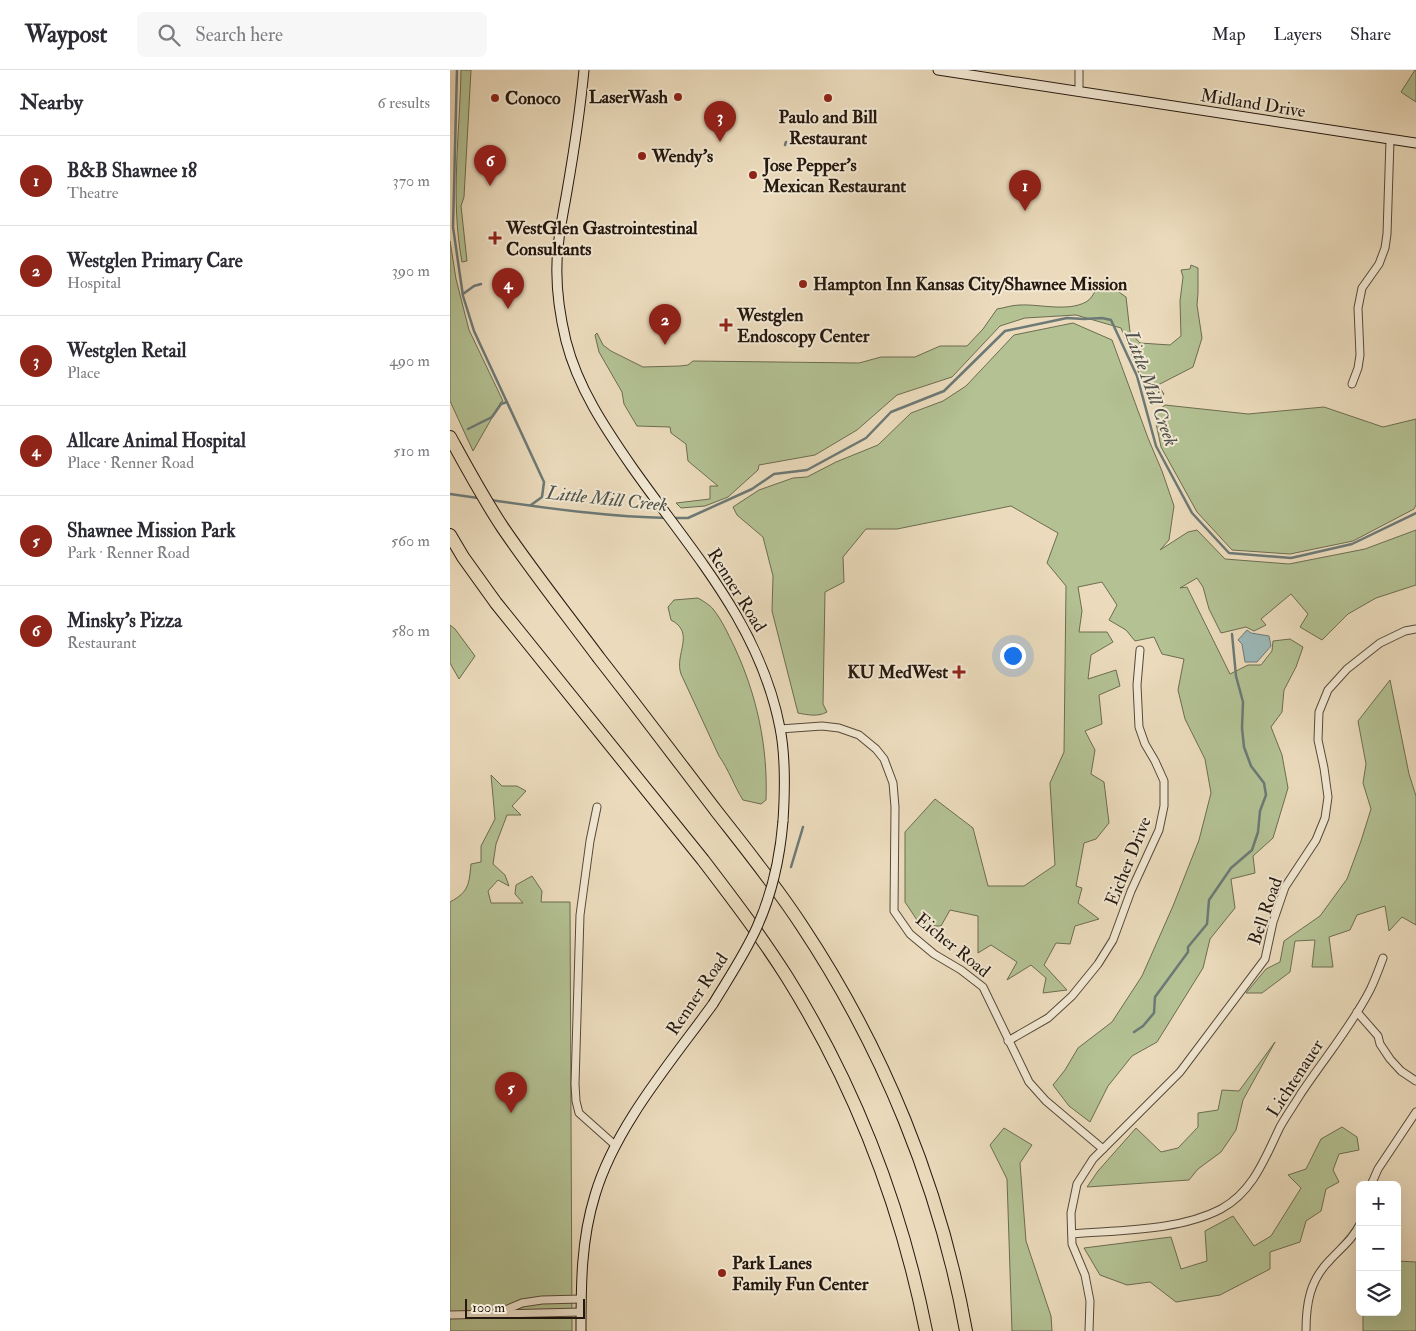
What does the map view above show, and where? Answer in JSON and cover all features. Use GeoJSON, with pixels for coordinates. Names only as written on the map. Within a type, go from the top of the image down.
{"type":"FeatureCollection","features":[{"type":"Feature","properties":{"kind":"highway"},"geometry":{"type":"LineString","coordinates":[[450,437],[476,486],[503,528],[758,865],[801,925],[836,982],[886,1077],[919,1158],[942,1227],[966,1331]]}},
{"type":"Feature","properties":{"kind":"highway"},"geometry":{"type":"LineString","coordinates":[[450,535],[463,557],[496,603],[736,902],[787,977],[828,1049],[862,1120],[902,1231],[926,1331]]}},
{"type":"Feature","properties":{"kind":"main road","name":"Renner Road"},"geometry":{"type":"LineString","coordinates":[[581,1331],[582,1260],[595,1193],[616,1146],[642,1102],[713,1004],[758,926],[781,847],[785,792],[780,729],[773,701],[751,642],[733,608],[594,411],[582,388],[566,341],[560,311],[556,263],[580,118],[584,70]]}},
{"type":"Feature","properties":{"kind":"main road","name":"Midland Drive"},"geometry":{"type":"LineString","coordinates":[[938,70],[1416,143]]}},
{"type":"Feature","properties":{"kind":"street"},"geometry":{"type":"LineString","coordinates":[[1079,70],[1079,91]]}},
{"type":"Feature","properties":{"kind":"street"},"geometry":{"type":"LineString","coordinates":[[1352,384],[1358,368],[1360,355],[1358,308],[1362,288],[1378,264],[1385,248],[1390,140]]}},
{"type":"Feature","properties":{"kind":"street","name":"Bell Road"},"geometry":{"type":"LineString","coordinates":[[1089,1331],[1090,1301],[1085,1275],[1072,1244],[1071,1213],[1077,1184],[1093,1159],[1180,1072],[1265,959],[1273,922],[1285,887],[1316,840],[1325,818],[1328,798],[1318,740],[1319,712],[1328,690],[1347,669],[1380,643],[1405,631],[1416,629]]}},
{"type":"Feature","properties":{"kind":"street","name":"Eicher Drive"},"geometry":{"type":"LineString","coordinates":[[1008,1041],[1048,1018],[1072,996],[1098,964],[1113,940],[1140,868],[1159,830],[1164,806],[1164,781],[1145,744],[1139,727],[1137,685],[1140,650]]}},
{"type":"Feature","properties":{"kind":"street","name":"Eicher Road"},"geometry":{"type":"LineString","coordinates":[[780,729],[822,726],[849,731],[867,741],[884,759],[893,782],[896,807],[894,911],[910,934],[934,954],[983,987],[992,1002],[1008,1041],[1029,1082],[1046,1101],[1103,1149]]}},
{"type":"Feature","properties":{"kind":"street"},"geometry":{"type":"LineString","coordinates":[[597,807],[584,878],[578,940],[575,1056],[576,1101],[579,1113],[616,1146]]}},
{"type":"Feature","properties":{"kind":"street","name":"Lichtenauer"},"geometry":{"type":"LineString","coordinates":[[1072,1234],[1165,1226],[1198,1220],[1223,1208],[1247,1188],[1263,1165],[1281,1126],[1357,1012],[1370,990],[1383,958]]}},
{"type":"Feature","properties":{"kind":"street"},"geometry":{"type":"LineString","coordinates":[[1357,1012],[1378,1036],[1380,1044],[1390,1059],[1401,1071],[1416,1081]]}},
{"type":"Feature","properties":{"kind":"street"},"geometry":{"type":"LineString","coordinates":[[1374,1181],[1378,1170],[1416,1112]]}},
{"type":"Feature","properties":{"kind":"street"},"geometry":{"type":"LineString","coordinates":[[1306,1331],[1308,1302],[1316,1277],[1351,1240],[1359,1226]]}},
{"type":"Feature","properties":{"kind":"street"},"geometry":{"type":"LineString","coordinates":[[501,1312],[522,1303],[542,1300],[581,1299]]}},
{"type":"Feature","properties":{"kind":"street"},"geometry":{"type":"LineString","coordinates":[[450,1315],[501,1312],[581,1312]]}},
{"type":"Feature","properties":{"kind":"green space"},"geometry":{"type":"Polygon","coordinates":[[[461,70],[471,70],[464,197],[461,206],[467,261],[462,262],[458,238],[456,190],[461,70]]]}},
{"type":"Feature","properties":{"kind":"green space"},"geometry":{"type":"Polygon","coordinates":[[[1416,70],[1416,102],[1401,92],[1416,70]]]}},
{"type":"Feature","properties":{"kind":"green space"},"geometry":{"type":"Polygon","coordinates":[[[450,241],[456,279],[469,330],[503,401],[473,451],[450,401],[450,241]]]}},
{"type":"Feature","properties":{"kind":"green space"},"geometry":{"type":"Polygon","coordinates":[[[1191,265],[1198,268],[1197,305],[1202,338],[1193,367],[1158,385],[1164,394],[1152,406],[1121,328],[1076,315],[1025,318],[1000,326],[952,377],[897,395],[857,430],[815,455],[759,465],[758,470],[728,497],[705,506],[681,508],[676,503],[710,499],[710,486],[718,486],[688,461],[686,444],[671,433],[670,427],[637,426],[624,404],[622,392],[599,352],[595,335],[597,333],[603,345],[611,351],[643,367],[680,366],[688,365],[693,361],[859,363],[881,357],[915,357],[940,346],[967,346],[983,329],[997,309],[1014,305],[1070,307],[1079,305],[1089,300],[1100,284],[1106,279],[1113,288],[1126,297],[1130,332],[1140,343],[1170,345],[1181,336],[1180,301],[1183,277],[1181,270],[1190,269],[1191,265]]]}},
{"type":"Feature","properties":{"kind":"green space"},"geometry":{"type":"Polygon","coordinates":[[[1073,323],[1112,340],[1174,506],[1169,540],[1160,550],[1188,532],[1197,530],[1225,559],[1289,564],[1365,549],[1416,530],[1416,585],[1376,598],[1348,614],[1322,640],[1300,627],[1308,614],[1291,594],[1261,619],[1266,625],[1254,631],[1246,627],[1221,633],[1209,609],[1203,587],[1197,578],[1180,588],[1187,587],[1230,674],[1248,665],[1261,665],[1272,651],[1273,641],[1290,639],[1303,647],[1296,667],[1284,690],[1282,712],[1271,727],[1282,755],[1288,788],[1273,838],[1253,856],[1255,873],[1231,879],[1235,908],[1210,939],[1203,968],[1157,1042],[1132,1056],[1108,1086],[1090,1122],[1069,1106],[1053,1085],[1065,1070],[1078,1048],[1112,1022],[1142,976],[1173,906],[1199,840],[1211,793],[1205,759],[1185,719],[1178,690],[1184,659],[1162,654],[1154,637],[1135,641],[1126,630],[1109,620],[1117,605],[1102,582],[1078,587],[1082,611],[1079,632],[1107,632],[1113,642],[1091,655],[1088,679],[1116,670],[1120,686],[1099,695],[1102,724],[1085,731],[1095,750],[1091,774],[1104,782],[1109,823],[1096,839],[1084,843],[1076,886],[1082,888],[1078,903],[1099,919],[1075,926],[1070,944],[1056,943],[1044,965],[1067,990],[1043,993],[1046,978],[1031,965],[1007,980],[1017,962],[991,945],[978,953],[978,916],[950,910],[941,926],[921,926],[905,902],[905,832],[935,799],[973,828],[988,886],[1024,886],[1055,865],[1050,783],[1064,752],[1066,586],[1047,563],[1058,533],[1011,506],[897,529],[866,529],[843,557],[844,582],[825,592],[823,704],[827,712],[820,715],[809,715],[798,713],[772,611],[773,576],[763,537],[737,515],[733,507],[759,490],[793,478],[807,477],[836,462],[878,445],[911,413],[943,401],[966,386],[1014,335],[1073,323]]]}},
{"type":"Feature","properties":{"kind":"green space"},"geometry":{"type":"Polygon","coordinates":[[[1165,405],[1248,414],[1324,407],[1383,427],[1416,419],[1416,505],[1414,509],[1353,541],[1290,554],[1232,550],[1197,512],[1161,447],[1154,414],[1165,405]]]}},
{"type":"Feature","properties":{"kind":"green space"},"geometry":{"type":"Polygon","coordinates":[[[698,598],[712,608],[722,622],[742,665],[755,702],[765,760],[766,800],[761,804],[743,800],[719,756],[681,674],[682,631],[671,620],[668,607],[674,600],[698,598]]]}},
{"type":"Feature","properties":{"kind":"green space"},"geometry":{"type":"Polygon","coordinates":[[[450,625],[475,656],[459,679],[450,663],[450,625]]]}},
{"type":"Feature","properties":{"kind":"green space"},"geometry":{"type":"Polygon","coordinates":[[[1390,680],[1409,774],[1416,796],[1416,925],[1402,917],[1389,931],[1385,906],[1357,915],[1350,930],[1329,937],[1333,967],[1312,967],[1315,940],[1295,941],[1290,972],[1262,993],[1246,993],[1266,969],[1280,962],[1284,941],[1320,916],[1347,879],[1371,809],[1363,783],[1366,764],[1358,721],[1390,680]]]}},
{"type":"Feature","properties":{"kind":"green space"},"geometry":{"type":"Polygon","coordinates":[[[491,775],[502,786],[517,786],[526,791],[512,806],[521,815],[507,815],[496,844],[493,864],[505,875],[509,886],[498,880],[488,891],[491,903],[523,903],[515,894],[516,885],[532,876],[542,891],[541,902],[570,902],[572,1331],[450,1331],[450,902],[461,895],[467,887],[471,864],[481,862],[481,846],[495,819],[491,775]]]}},
{"type":"Feature","properties":{"kind":"green space"},"geometry":{"type":"Polygon","coordinates":[[[1275,1042],[1243,1100],[1236,1130],[1221,1152],[1198,1169],[1189,1180],[1087,1187],[1098,1171],[1136,1128],[1161,1152],[1178,1148],[1198,1127],[1198,1113],[1218,1110],[1222,1090],[1239,1091],[1275,1042]]]}},
{"type":"Feature","properties":{"kind":"green space"},"geometry":{"type":"Polygon","coordinates":[[[1342,1127],[1357,1137],[1359,1150],[1339,1154],[1333,1170],[1339,1182],[1326,1189],[1321,1211],[1306,1221],[1300,1242],[1270,1252],[1270,1269],[1220,1295],[1176,1302],[1150,1282],[1127,1285],[1100,1275],[1084,1248],[1171,1237],[1181,1269],[1207,1261],[1205,1231],[1233,1216],[1254,1246],[1271,1236],[1301,1188],[1288,1175],[1306,1169],[1321,1139],[1342,1127]]]}},
{"type":"Feature","properties":{"kind":"green space"},"geometry":{"type":"Polygon","coordinates":[[[1004,1128],[1032,1145],[1020,1163],[1026,1241],[1051,1316],[1052,1331],[1012,1331],[1007,1179],[990,1145],[1004,1128]]]}},
{"type":"Feature","properties":{"kind":"green space"},"geometry":{"type":"Polygon","coordinates":[[[1401,1261],[1416,1262],[1416,1331],[1363,1331],[1363,1316],[1401,1316],[1401,1261]]]}},
{"type":"Feature","properties":{"kind":"water"},"geometry":{"type":"Polygon","coordinates":[[[1247,630],[1251,633],[1269,636],[1271,646],[1257,662],[1245,662],[1242,644],[1238,640],[1247,630]]]}},
{"type":"Feature","properties":{"kind":"waterway"},"geometry":{"type":"LineString","coordinates":[[457,70],[453,227],[463,296],[474,331],[544,482],[542,497],[531,505]]}},
{"type":"Feature","properties":{"kind":"waterway"},"geometry":{"type":"LineString","coordinates":[[463,294],[474,286],[481,284]]}},
{"type":"Feature","properties":{"kind":"waterway","name":"Little Mill Creek"},"geometry":{"type":"LineString","coordinates":[[672,518],[688,518],[752,489],[774,474],[807,470],[866,438],[891,412],[944,391],[1005,331],[1067,318],[1102,318],[1111,320],[1137,376],[1156,446],[1192,513],[1229,553],[1291,558],[1352,544],[1416,513]]}},
{"type":"Feature","properties":{"kind":"waterway"},"geometry":{"type":"LineString","coordinates":[[468,429],[492,417],[501,404],[507,402]]}},
{"type":"Feature","properties":{"kind":"waterway","name":"Little Mill Creek"},"geometry":{"type":"LineString","coordinates":[[450,494],[478,498]]}},
{"type":"Feature","properties":{"kind":"waterway","name":"Little Mill Creek"},"geometry":{"type":"LineString","coordinates":[[491,500],[600,514],[667,518]]}},
{"type":"Feature","properties":{"kind":"waterway"},"geometry":{"type":"LineString","coordinates":[[1134,1032],[1143,1026],[1154,1013],[1155,997],[1188,952],[1188,947],[1207,924],[1209,900],[1231,868],[1252,850],[1258,832],[1260,811],[1266,795],[1264,783],[1251,766],[1244,747],[1242,728],[1243,702],[1236,676],[1232,634]]}},
{"type":"Feature","properties":{"kind":"waterway"},"geometry":{"type":"LineString","coordinates":[[791,867],[803,827]]}},
{"type":"Feature","properties":{"kind":"place","name":"LaserWash"},"geometry":{"type":"Point","coordinates":[678,97]}},
{"type":"Feature","properties":{"kind":"place","name":"Conoco"},"geometry":{"type":"Point","coordinates":[495,98]}},
{"type":"Feature","properties":{"kind":"place","name":"Paulo and Bill Restaurant"},"geometry":{"type":"Point","coordinates":[828,98]}},
{"type":"Feature","properties":{"kind":"place","name":"Westglen Retail"},"geometry":{"type":"Point","coordinates":[720,142]}},
{"type":"Feature","properties":{"kind":"place","name":"Wendy's"},"geometry":{"type":"Point","coordinates":[642,156]}},
{"type":"Feature","properties":{"kind":"place","name":"Jose Pepper's Mexican Restaurant"},"geometry":{"type":"Point","coordinates":[753,175]}},
{"type":"Feature","properties":{"kind":"place","name":"Minsky's Pizza"},"geometry":{"type":"Point","coordinates":[490,186]}},
{"type":"Feature","properties":{"kind":"place","name":"B&B Shawnee 18"},"geometry":{"type":"Point","coordinates":[1025,211]}},
{"type":"Feature","properties":{"kind":"place","name":"WestGlen Gastrointestinal Consultants"},"geometry":{"type":"Point","coordinates":[495,238]}},
{"type":"Feature","properties":{"kind":"place","name":"Hampton Inn Kansas City/Shawnee Mission"},"geometry":{"type":"Point","coordinates":[803,284]}},
{"type":"Feature","properties":{"kind":"place","name":"Allcare Animal Hospital"},"geometry":{"type":"Point","coordinates":[508,309]}},
{"type":"Feature","properties":{"kind":"place","name":"Westglen Endoscopy Center"},"geometry":{"type":"Point","coordinates":[726,325]}},
{"type":"Feature","properties":{"kind":"place","name":"Westglen Primary Care"},"geometry":{"type":"Point","coordinates":[665,345]}},
{"type":"Feature","properties":{"kind":"place","name":"KU MedWest"},"geometry":{"type":"Point","coordinates":[959,672]}},
{"type":"Feature","properties":{"kind":"place","name":"Shawnee Mission Park"},"geometry":{"type":"Point","coordinates":[511,1113]}},
{"type":"Feature","properties":{"kind":"place","name":"Park Lanes Family Fun Center"},"geometry":{"type":"Point","coordinates":[722,1273]}}]}
